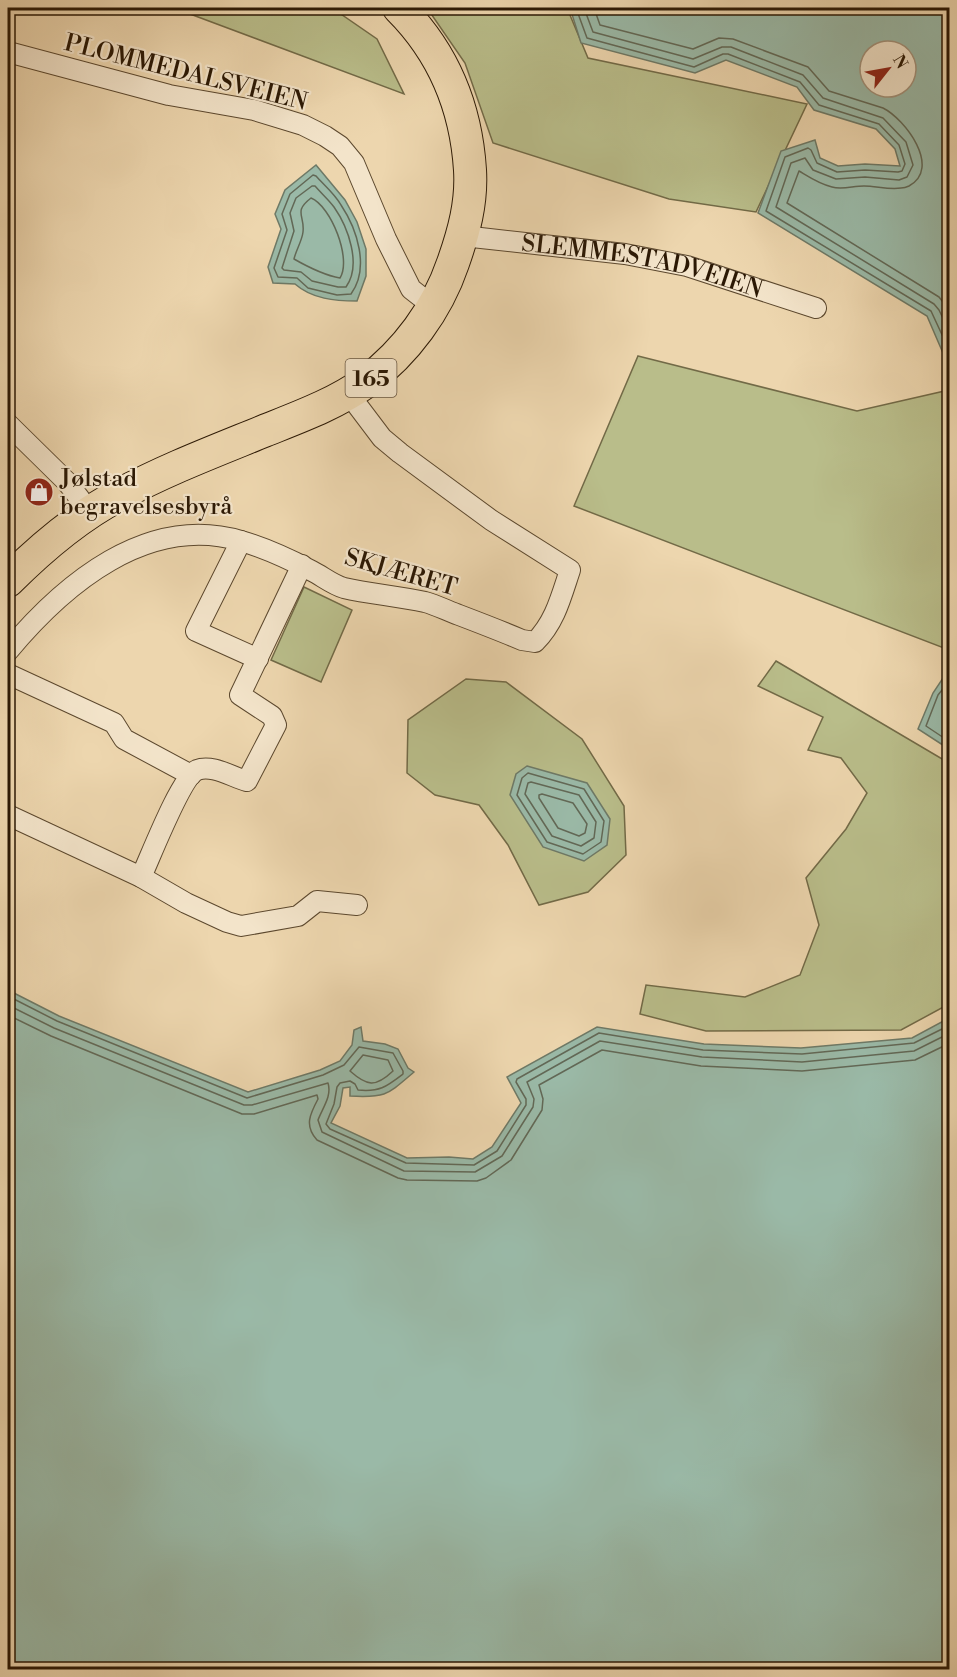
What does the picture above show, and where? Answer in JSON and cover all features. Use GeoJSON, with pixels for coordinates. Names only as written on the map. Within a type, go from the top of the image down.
{"type":"FeatureCollection","features":[{"type":"Feature","properties":{"kind":"main road","name":"165"},"geometry":{"type":"LineString","coordinates":[[8,580],[30,559],[90,512],[118,495],[156,476],[314,411],[348,393],[387,365],[409,341],[434,307],[463,236],[471,186],[469,154],[464,120],[444,66],[430,43],[399,8]]}},
{"type":"Feature","properties":{"kind":"street","name":"PLOMMEDALSVEIEN"},"geometry":{"type":"LineString","coordinates":[[8,52],[168,95],[254,110],[303,125],[325,136],[340,146],[354,164],[386,239],[411,289],[434,307]]}},
{"type":"Feature","properties":{"kind":"street","name":"SLEMMESTADVEIEN"},"geometry":{"type":"LineString","coordinates":[[463,236],[625,254],[687,266],[816,308]]}},
{"type":"Feature","properties":{"kind":"street","name":"SKJÆRET"},"geometry":{"type":"LineString","coordinates":[[8,651],[52,603],[93,572],[134,548],[155,541],[202,535],[223,536],[241,541],[302,566],[341,587],[426,602],[522,640],[536,642],[546,631],[558,608],[570,570],[491,520],[394,448],[382,438],[348,393]]}},
{"type":"Feature","properties":{"kind":"street"},"geometry":{"type":"LineString","coordinates":[[8,424],[67,482],[90,512]]}},
{"type":"Feature","properties":{"kind":"street"},"geometry":{"type":"LineString","coordinates":[[241,541],[196,631],[258,658]]}},
{"type":"Feature","properties":{"kind":"street"},"geometry":{"type":"LineString","coordinates":[[141,877],[182,788],[192,775],[198,770],[213,769],[247,781],[276,726],[272,716],[240,695],[302,566]]}},
{"type":"Feature","properties":{"kind":"street"},"geometry":{"type":"LineString","coordinates":[[8,674],[114,723],[124,739],[192,775]]}},
{"type":"Feature","properties":{"kind":"street"},"geometry":{"type":"LineString","coordinates":[[8,815],[141,877],[186,903],[241,926],[298,916],[317,901],[357,905]]}},
{"type":"Feature","properties":{"kind":"green space"},"geometry":{"type":"Polygon","coordinates":[[[174,8],[332,8],[377,39],[404,94],[174,8]]]}},
{"type":"Feature","properties":{"kind":"green space"},"geometry":{"type":"Polygon","coordinates":[[[427,8],[567,8],[588,58],[807,104],[756,212],[669,199],[493,143],[465,63],[427,8]]]}},
{"type":"Feature","properties":{"kind":"green space"},"geometry":{"type":"Polygon","coordinates":[[[638,356],[857,411],[949,390],[949,650],[574,506],[638,356]]]}},
{"type":"Feature","properties":{"kind":"green space"},"geometry":{"type":"Polygon","coordinates":[[[304,587],[352,610],[321,682],[271,660],[304,587]]]}},
{"type":"Feature","properties":{"kind":"green space"},"geometry":{"type":"Polygon","coordinates":[[[776,661],[949,763],[949,1004],[901,1030],[706,1031],[640,1014],[646,985],[745,997],[800,975],[819,925],[806,878],[846,829],[867,793],[841,758],[808,750],[823,717],[758,686],[776,661]]]}},
{"type":"Feature","properties":{"kind":"green space"},"geometry":{"type":"Polygon","coordinates":[[[466,679],[506,682],[582,739],[624,806],[626,855],[588,892],[539,905],[508,845],[479,805],[435,795],[407,773],[408,720],[466,679]]]}},
{"type":"Feature","properties":{"kind":"water"},"geometry":{"type":"Polygon","coordinates":[[[570,8],[949,8],[949,367],[927,316],[758,213],[781,151],[815,140],[820,158],[838,166],[865,164],[900,166],[895,149],[876,129],[814,110],[797,87],[726,60],[695,73],[581,43],[570,8]]]}},
{"type":"Feature","properties":{"kind":"water"},"geometry":{"type":"Polygon","coordinates":[[[316,165],[345,200],[357,222],[366,249],[366,276],[357,301],[324,298],[309,293],[295,284],[273,283],[268,267],[281,229],[275,214],[285,190],[316,165]]]}},
{"type":"Feature","properties":{"kind":"water"},"geometry":{"type":"Polygon","coordinates":[[[949,669],[949,749],[918,729],[933,693],[949,669]]]}},
{"type":"Feature","properties":{"kind":"water"},"geometry":{"type":"Polygon","coordinates":[[[527,766],[587,783],[610,819],[607,845],[584,861],[543,847],[510,795],[516,774],[527,766]]]}},
{"type":"Feature","properties":{"kind":"water"},"geometry":{"type":"Polygon","coordinates":[[[8,990],[59,1016],[248,1092],[320,1070],[340,1061],[352,1045],[354,1030],[361,1027],[363,1041],[385,1044],[398,1049],[408,1068],[414,1072],[398,1086],[379,1095],[350,1096],[350,1087],[343,1088],[340,1106],[331,1123],[407,1158],[473,1159],[492,1147],[521,1103],[507,1077],[597,1027],[704,1044],[801,1048],[912,1038],[949,1018],[949,1669],[8,1669],[8,990]]]}},
{"type":"Feature","properties":{"kind":"place","name":"Jølstad begravelsesbyrå"},"geometry":{"type":"Point","coordinates":[39,492]}}]}
